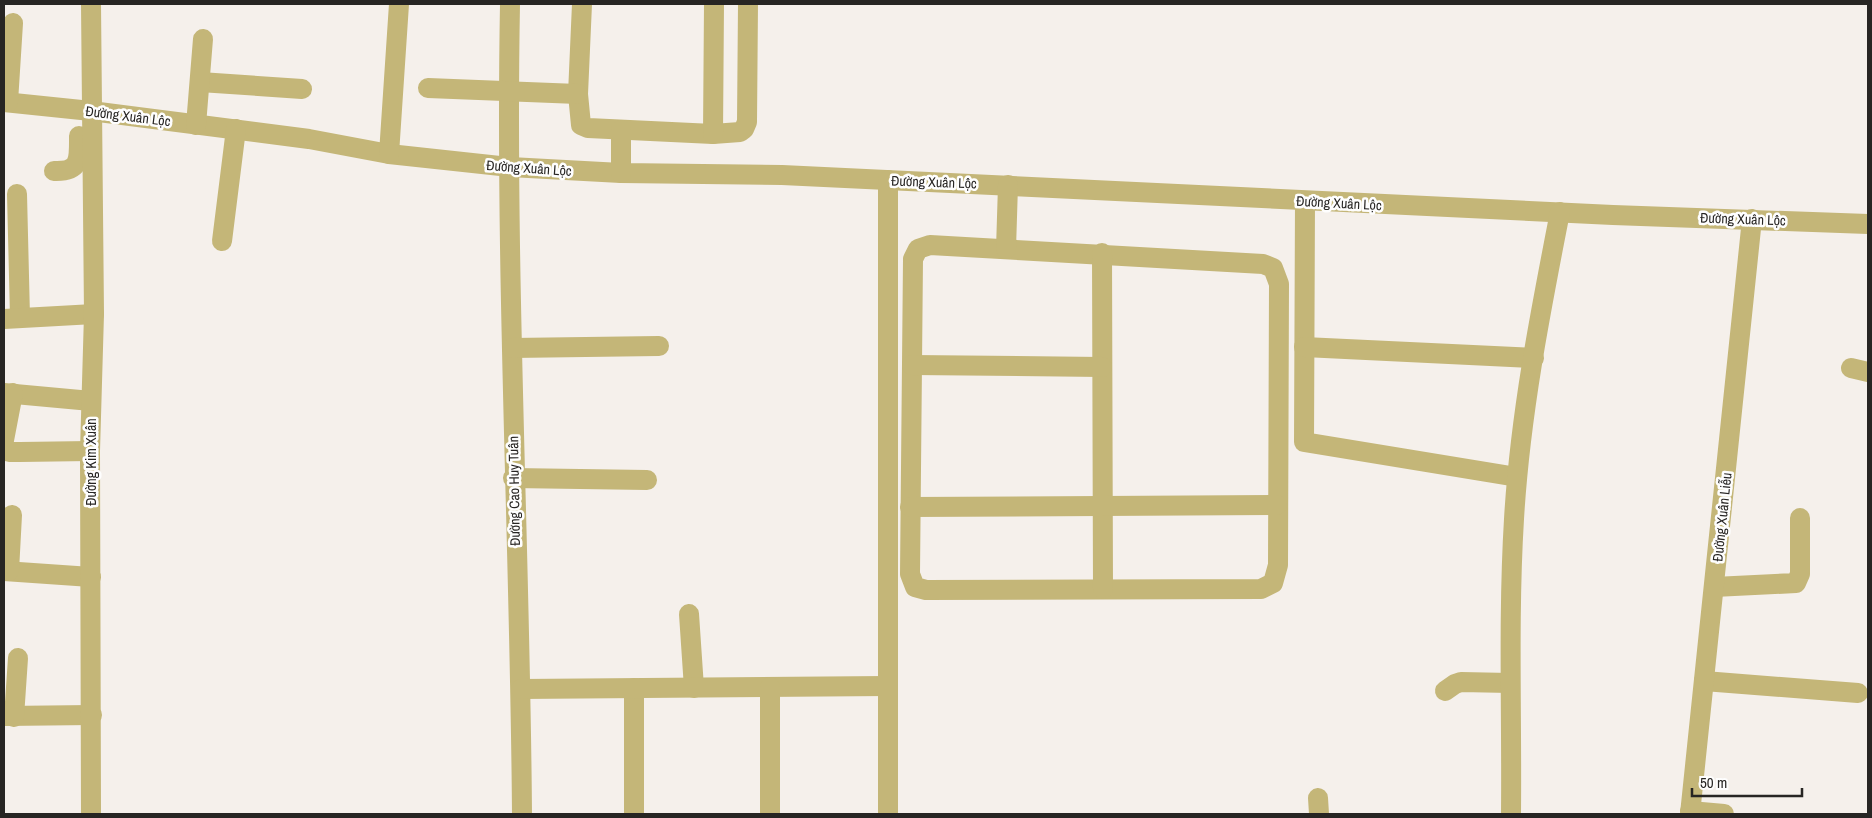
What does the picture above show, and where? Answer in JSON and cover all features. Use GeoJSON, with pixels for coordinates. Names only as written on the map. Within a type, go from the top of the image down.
{"type":"FeatureCollection","features":[{"type":"Feature","properties":{"kind":"street"},"geometry":{"type":"LineString","coordinates":[[54,171],[70,170],[78,162],[85,110],[91,4]]}},
{"type":"Feature","properties":{"kind":"street"},"geometry":{"type":"LineString","coordinates":[[389,154],[399,4]]}},
{"type":"Feature","properties":{"kind":"street","name":"Đường Cao Huy Tuân"},"geometry":{"type":"LineString","coordinates":[[510,4],[508,91],[513,478],[521,689],[522,814]]}},
{"type":"Feature","properties":{"kind":"street"},"geometry":{"type":"LineString","coordinates":[[582,4],[578,94],[582,127],[712,134],[740,132],[747,122],[748,4]]}},
{"type":"Feature","properties":{"kind":"street"},"geometry":{"type":"LineString","coordinates":[[712,134],[714,4]]}},
{"type":"Feature","properties":{"kind":"street"},"geometry":{"type":"LineString","coordinates":[[6,102],[13,23]]}},
{"type":"Feature","properties":{"kind":"street"},"geometry":{"type":"LineString","coordinates":[[196,125],[203,39]]}},
{"type":"Feature","properties":{"kind":"street"},"geometry":{"type":"LineString","coordinates":[[200,82],[302,89]]}},
{"type":"Feature","properties":{"kind":"street"},"geometry":{"type":"LineString","coordinates":[[428,88],[578,94]]}},
{"type":"Feature","properties":{"kind":"street","name":"Đường Xuân Lộc"},"geometry":{"type":"LineString","coordinates":[[6,102],[85,110],[310,139],[389,154],[510,167],[621,173],[782,175],[1305,201],[1868,224]]}},
{"type":"Feature","properties":{"kind":"street","name":"Đường Kim Xuân"},"geometry":{"type":"LineString","coordinates":[[85,110],[94,314],[90,451],[91,814]]}},
{"type":"Feature","properties":{"kind":"street"},"geometry":{"type":"LineString","coordinates":[[222,241],[236,130]]}},
{"type":"Feature","properties":{"kind":"street"},"geometry":{"type":"LineString","coordinates":[[621,130],[621,173]]}},
{"type":"Feature","properties":{"kind":"street"},"geometry":{"type":"LineString","coordinates":[[888,180],[888,814]]}},
{"type":"Feature","properties":{"kind":"street"},"geometry":{"type":"LineString","coordinates":[[1006,249],[1008,185]]}},
{"type":"Feature","properties":{"kind":"street"},"geometry":{"type":"LineString","coordinates":[[17,194],[12,318],[94,314]]}},
{"type":"Feature","properties":{"kind":"street"},"geometry":{"type":"LineString","coordinates":[[1305,201],[1304,442],[1517,476]]}},
{"type":"Feature","properties":{"kind":"street"},"geometry":{"type":"LineString","coordinates":[[1511,814],[1511,582],[1517,476],[1534,358],[1560,212]]}},
{"type":"Feature","properties":{"kind":"street","name":"Đường Xuân Liễu"},"geometry":{"type":"LineString","coordinates":[[1690,813],[1752,219]]}},
{"type":"Feature","properties":{"kind":"street"},"geometry":{"type":"LineString","coordinates":[[930,246],[1102,253],[1263,264],[1268,265],[1276,272],[1279,284],[1278,571],[1276,580],[1270,586],[1261,589],[920,589],[910,579],[913,259],[918,249],[930,246]]}},
{"type":"Feature","properties":{"kind":"street"},"geometry":{"type":"LineString","coordinates":[[1102,253],[1103,589]]}},
{"type":"Feature","properties":{"kind":"street"},"geometry":{"type":"LineString","coordinates":[[512,348],[659,346]]}},
{"type":"Feature","properties":{"kind":"street"},"geometry":{"type":"LineString","coordinates":[[1304,347],[1534,358]]}},
{"type":"Feature","properties":{"kind":"street"},"geometry":{"type":"LineString","coordinates":[[912,365],[1102,367]]}},
{"type":"Feature","properties":{"kind":"street"},"geometry":{"type":"LineString","coordinates":[[4,440],[8,393],[91,401]]}},
{"type":"Feature","properties":{"kind":"street"},"geometry":{"type":"LineString","coordinates":[[4,447],[9,452],[90,451]]}},
{"type":"Feature","properties":{"kind":"street"},"geometry":{"type":"LineString","coordinates":[[513,478],[647,480]]}},
{"type":"Feature","properties":{"kind":"street"},"geometry":{"type":"LineString","coordinates":[[910,507],[1103,504],[1277,505]]}},
{"type":"Feature","properties":{"kind":"street"},"geometry":{"type":"LineString","coordinates":[[12,515],[7,571],[91,577]]}},
{"type":"Feature","properties":{"kind":"street"},"geometry":{"type":"LineString","coordinates":[[1714,587],[1796,583],[1800,574],[1800,518]]}},
{"type":"Feature","properties":{"kind":"street"},"geometry":{"type":"LineString","coordinates":[[689,614],[694,688]]}},
{"type":"Feature","properties":{"kind":"street"},"geometry":{"type":"LineString","coordinates":[[18,658],[9,717],[92,715]]}},
{"type":"Feature","properties":{"kind":"street"},"geometry":{"type":"LineString","coordinates":[[1704,681],[1858,693]]}},
{"type":"Feature","properties":{"kind":"street"},"geometry":{"type":"LineString","coordinates":[[1445,691],[1461,682],[1510,683]]}},
{"type":"Feature","properties":{"kind":"street"},"geometry":{"type":"LineString","coordinates":[[521,689],[887,686]]}},
{"type":"Feature","properties":{"kind":"street"},"geometry":{"type":"LineString","coordinates":[[770,687],[770,814]]}},
{"type":"Feature","properties":{"kind":"street"},"geometry":{"type":"LineString","coordinates":[[634,688],[634,814]]}},
{"type":"Feature","properties":{"kind":"street"},"geometry":{"type":"LineString","coordinates":[[1690,813],[1724,814]]}}]}
